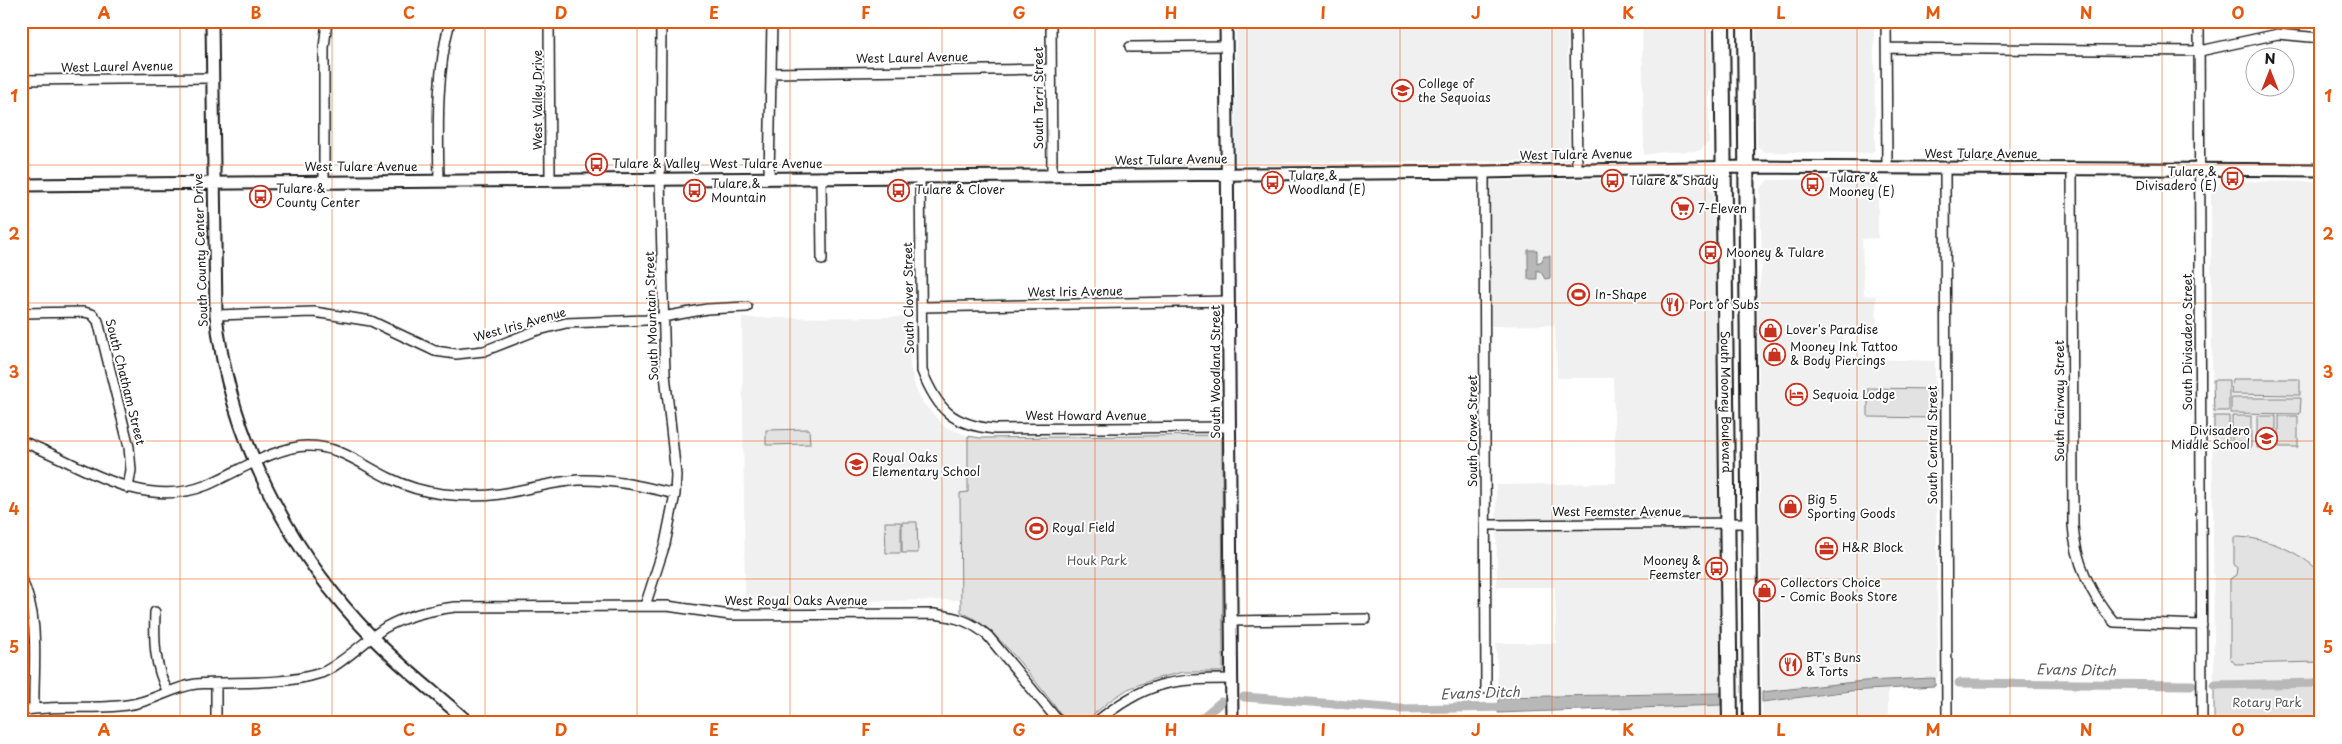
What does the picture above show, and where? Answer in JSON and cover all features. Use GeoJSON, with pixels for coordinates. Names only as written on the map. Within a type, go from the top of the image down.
{"type":"FeatureCollection","features":[{"type":"Feature","properties":{"kind":"main road","name":"South Mooney Boulevard"},"geometry":{"type":"LineString","coordinates":[[1722,21],[1730,723]]}},
{"type":"Feature","properties":{"kind":"main road","name":"South Mooney Boulevard"},"geometry":{"type":"LineString","coordinates":[[1745,21],[1751,723]]}},
{"type":"Feature","properties":{"kind":"main road"},"geometry":{"type":"LineString","coordinates":[[1729,653],[1738,723]]}},
{"type":"Feature","properties":{"kind":"street","name":"South County Center Drive"},"geometry":{"type":"LineString","coordinates":[[212,21],[216,315],[225,376],[235,411],[254,462],[285,521],[313,564],[348,611],[373,638],[469,723]]}},
{"type":"Feature","properties":{"kind":"street"},"geometry":{"type":"LineString","coordinates":[[324,181],[324,48],[326,21]]}},
{"type":"Feature","properties":{"kind":"street"},"geometry":{"type":"LineString","coordinates":[[439,180],[438,84],[443,45],[450,21]]}},
{"type":"Feature","properties":{"kind":"street","name":"West Valley Drive"},"geometry":{"type":"LineString","coordinates":[[548,21],[550,179]]}},
{"type":"Feature","properties":{"kind":"street","name":"South Mountain Street"},"geometry":{"type":"LineString","coordinates":[[645,606],[665,544],[675,494],[674,443],[665,374],[660,178],[661,21]]}},
{"type":"Feature","properties":{"kind":"street"},"geometry":{"type":"LineString","coordinates":[[769,178],[772,21]]}},
{"type":"Feature","properties":{"kind":"street","name":"South Terri Street"},"geometry":{"type":"LineString","coordinates":[[1051,21],[1052,174]]}},
{"type":"Feature","properties":{"kind":"street","name":"South Woodland Street"},"geometry":{"type":"LineString","coordinates":[[1226,21],[1232,723]]}},
{"type":"Feature","properties":{"kind":"street"},"geometry":{"type":"LineString","coordinates":[[1575,21],[1577,168]]}},
{"type":"Feature","properties":{"kind":"street"},"geometry":{"type":"LineString","coordinates":[[1886,21],[1887,167]]}},
{"type":"Feature","properties":{"kind":"street","name":"South Divisadero Street"},"geometry":{"type":"LineString","coordinates":[[2199,21],[2202,723]]}},
{"type":"Feature","properties":{"kind":"street"},"geometry":{"type":"LineString","coordinates":[[1887,48],[2200,51],[2278,34],[2309,35],[2321,38]]}},
{"type":"Feature","properties":{"kind":"street"},"geometry":{"type":"LineString","coordinates":[[1130,47],[1226,46]]}},
{"type":"Feature","properties":{"kind":"street","name":"West Laurel Avenue"},"geometry":{"type":"LineString","coordinates":[[772,73],[1051,69]]}},
{"type":"Feature","properties":{"kind":"street","name":"West Laurel Avenue"},"geometry":{"type":"LineString","coordinates":[[21,80],[213,78]]}},
{"type":"Feature","properties":{"kind":"street","name":"West Tulare Avenue"},"geometry":{"type":"LineString","coordinates":[[21,185],[1052,174],[1484,172],[1577,168],[1723,167],[2321,170]]}},
{"type":"Feature","properties":{"kind":"street","name":"South Central Street"},"geometry":{"type":"LineString","coordinates":[[1945,167],[1947,723]]}},
{"type":"Feature","properties":{"kind":"street","name":"South Fairway Street"},"geometry":{"type":"LineString","coordinates":[[2072,168],[2074,534],[2079,562],[2087,580],[2114,622],[2202,625]]}},
{"type":"Feature","properties":{"kind":"street","name":"South Crowe Street"},"geometry":{"type":"LineString","coordinates":[[1484,172],[1486,690]]}},
{"type":"Feature","properties":{"kind":"street","name":"South Clover Street"},"geometry":{"type":"LineString","coordinates":[[920,176],[922,371],[932,395],[946,412]]}},
{"type":"Feature","properties":{"kind":"street"},"geometry":{"type":"LineString","coordinates":[[821,177],[822,260]]}},
{"type":"Feature","properties":{"kind":"street","name":"West Iris Avenue"},"geometry":{"type":"LineString","coordinates":[[922,307],[1229,301]]}},
{"type":"Feature","properties":{"kind":"street","name":"West Iris Avenue"},"geometry":{"type":"LineString","coordinates":[[216,315],[314,312],[370,321],[435,351],[456,354],[484,351],[534,331],[566,323],[664,318],[707,309],[747,307]]}},
{"type":"Feature","properties":{"kind":"street","name":"South Chatham Street"},"geometry":{"type":"LineString","coordinates":[[21,313],[84,312],[92,314],[98,321],[130,447],[131,470],[128,488]]}},
{"type":"Feature","properties":{"kind":"street","name":"West Howard Avenue"},"geometry":{"type":"LineString","coordinates":[[946,412],[975,427],[995,429],[1230,427]]}},
{"type":"Feature","properties":{"kind":"street"},"geometry":{"type":"LineString","coordinates":[[21,441],[109,482],[128,488],[158,492],[184,491],[205,485],[254,462],[289,449],[306,446],[325,447],[341,451],[390,478],[418,489],[442,494],[471,496],[499,494],[577,480],[629,482],[675,494]]}},
{"type":"Feature","properties":{"kind":"street","name":"West Feemster Avenue"},"geometry":{"type":"LineString","coordinates":[[1486,525],[1749,523]]}},
{"type":"Feature","properties":{"kind":"street"},"geometry":{"type":"LineString","coordinates":[[21,579],[29,594],[33,615],[34,708]]}},
{"type":"Feature","properties":{"kind":"street","name":"West Royal Oaks Avenue"},"geometry":{"type":"LineString","coordinates":[[21,710],[125,706],[147,702],[168,692],[192,685],[271,682],[322,672],[386,628],[405,618],[428,610],[455,607],[674,606],[730,615],[934,614],[954,616],[974,624],[988,636],[1060,723]]}},
{"type":"Feature","properties":{"kind":"street"},"geometry":{"type":"LineString","coordinates":[[155,612],[155,654],[162,680],[168,692]]}},
{"type":"Feature","properties":{"kind":"street"},"geometry":{"type":"LineString","coordinates":[[1232,621],[1366,619]]}},
{"type":"Feature","properties":{"kind":"street"},"geometry":{"type":"LineString","coordinates":[[1095,723],[1117,705],[1156,686],[1188,679],[1232,679]]}},
{"type":"Feature","properties":{"kind":"street"},"geometry":{"type":"LineString","coordinates":[[216,683],[216,723]]}},
{"type":"Feature","properties":{"kind":"shaded area","name":"College of the Sequoias"},"geometry":{"type":"Polygon","coordinates":[[[1236,21],[1567,21],[1569,161],[1236,163],[1236,21]]]}},
{"type":"Feature","properties":{"kind":"shaded area"},"geometry":{"type":"Polygon","coordinates":[[[1642,21],[1711,21],[1712,85],[1709,96],[1709,142],[1699,151],[1663,152],[1644,155],[1642,21]]]}},
{"type":"Feature","properties":{"kind":"shaded area"},"geometry":{"type":"Polygon","coordinates":[[[1756,21],[1874,21],[1875,150],[1871,153],[1764,152],[1757,146],[1756,21]]]}},
{"type":"Feature","properties":{"kind":"shaded area"},"geometry":{"type":"Polygon","coordinates":[[[1878,178],[1878,238],[1862,239],[1864,295],[1876,296],[1877,328],[1843,327],[1843,358],[1935,361],[1938,678],[1864,681],[1762,692],[1758,295],[1762,266],[1760,189],[1768,180],[1878,178]]]}},
{"type":"Feature","properties":{"kind":"shaded area"},"geometry":{"type":"Polygon","coordinates":[[[1609,179],[1621,183],[1703,183],[1713,192],[1719,385],[1721,693],[1498,697],[1496,643],[1556,643],[1555,587],[1497,587],[1496,485],[1616,483],[1613,378],[1557,378],[1555,325],[1491,326],[1488,181],[1609,179]]]}},
{"type":"Feature","properties":{"kind":"shaded area","name":"Divisadero Middle School"},"geometry":{"type":"Polygon","coordinates":[[[2222,181],[2321,182],[2321,684],[2214,684],[2211,193],[2222,181]]]}},
{"type":"Feature","properties":{"kind":"shaded area"},"geometry":{"type":"Polygon","coordinates":[[[1528,250],[1537,250],[1537,263],[1542,261],[1544,256],[1550,256],[1550,278],[1545,279],[1541,272],[1537,270],[1537,279],[1528,279],[1528,250]]]}},
{"type":"Feature","properties":{"kind":"shaded area","name":"Royal Oaks Elementary School"},"geometry":{"type":"Polygon","coordinates":[[[908,317],[910,366],[916,390],[923,403],[944,426],[968,436],[968,493],[960,493],[961,600],[745,602],[742,318],[908,317]]]}},
{"type":"Feature","properties":{"kind":"shaded area"},"geometry":{"type":"Polygon","coordinates":[[[1935,678],[1935,686],[1851,691],[1762,702],[1762,692],[1864,681],[1935,678]]]}},
{"type":"Feature","properties":{"kind":"shaded area"},"geometry":{"type":"Polygon","coordinates":[[[1888,689],[1888,723],[1762,723],[1762,702],[1888,689]]]}},
{"type":"Feature","properties":{"kind":"shaded area"},"geometry":{"type":"Polygon","coordinates":[[[1721,693],[1721,705],[1498,713],[1498,697],[1721,693]]]}},
{"type":"Feature","properties":{"kind":"shaded area"},"geometry":{"type":"Polygon","coordinates":[[[1721,705],[1721,723],[1620,723],[1620,708],[1721,705]]]}},
{"type":"Feature","properties":{"kind":"green space"},"geometry":{"type":"Polygon","coordinates":[[[2232,379],[2300,379],[2300,395],[2231,394],[2232,379]]]}},
{"type":"Feature","properties":{"kind":"green space"},"geometry":{"type":"Polygon","coordinates":[[[2213,380],[2229,380],[2229,411],[2214,411],[2213,380]]]}},
{"type":"Feature","properties":{"kind":"green space"},"geometry":{"type":"Polygon","coordinates":[[[1868,388],[1935,389],[1935,418],[1868,417],[1868,388]]]}},
{"type":"Feature","properties":{"kind":"green space"},"geometry":{"type":"Polygon","coordinates":[[[2231,398],[2301,398],[2300,414],[2231,413],[2231,398]]]}},
{"type":"Feature","properties":{"kind":"green space"},"geometry":{"type":"Polygon","coordinates":[[[2214,416],[2229,416],[2229,447],[2214,447],[2214,416]]]}},
{"type":"Feature","properties":{"kind":"green space"},"geometry":{"type":"Polygon","coordinates":[[[2232,416],[2251,416],[2251,448],[2232,448],[2232,416]]]}},
{"type":"Feature","properties":{"kind":"green space"},"geometry":{"type":"Polygon","coordinates":[[[2257,416],[2276,416],[2276,448],[2257,448],[2257,416]]]}},
{"type":"Feature","properties":{"kind":"green space"},"geometry":{"type":"Polygon","coordinates":[[[2279,416],[2298,416],[2298,447],[2279,447],[2279,416]]]}},
{"type":"Feature","properties":{"kind":"green space"},"geometry":{"type":"Polygon","coordinates":[[[809,429],[810,444],[766,445],[766,430],[809,429]]]}},
{"type":"Feature","properties":{"kind":"green space","name":"Houk Park"},"geometry":{"type":"Polygon","coordinates":[[[1222,435],[1223,672],[1184,672],[1154,679],[1128,689],[1083,723],[1068,723],[1004,645],[990,631],[961,612],[960,493],[968,492],[968,436],[981,438],[1222,435]]]}},
{"type":"Feature","properties":{"kind":"green space"},"geometry":{"type":"Polygon","coordinates":[[[885,522],[901,522],[901,553],[886,553],[885,522]]]}},
{"type":"Feature","properties":{"kind":"green space"},"geometry":{"type":"Polygon","coordinates":[[[902,522],[917,522],[918,553],[902,553],[902,522]]]}},
{"type":"Feature","properties":{"kind":"green space"},"geometry":{"type":"Polygon","coordinates":[[[2234,537],[2258,540],[2281,547],[2303,558],[2321,573],[2321,662],[2235,664],[2230,658],[2230,579],[2236,575],[2237,568],[2234,564],[2234,537]]]}},
{"type":"Feature","properties":{"kind":"green space","name":"Rotary Park"},"geometry":{"type":"Polygon","coordinates":[[[2214,684],[2321,684],[2321,723],[2214,723],[2214,684]]]}},
{"type":"Feature","properties":{"kind":"waterway","name":"Evans Ditch"},"geometry":{"type":"LineString","coordinates":[[1959,683],[2192,685]]}},
{"type":"Feature","properties":{"kind":"waterway","name":"Evans Ditch"},"geometry":{"type":"LineString","coordinates":[[2214,685],[2321,683]]}},
{"type":"Feature","properties":{"kind":"waterway","name":"Evans Ditch"},"geometry":{"type":"LineString","coordinates":[[1244,697],[1401,709],[1510,707]]}},
{"type":"Feature","properties":{"kind":"waterway","name":"Evans Ditch"},"geometry":{"type":"LineString","coordinates":[[1196,723],[1221,702]]}},
{"type":"Feature","properties":{"kind":"place","name":"College of the Sequoias"},"geometry":{"type":"Point","coordinates":[1402,91]}},
{"type":"Feature","properties":{"kind":"place","name":"Tulare & Valley"},"geometry":{"type":"Point","coordinates":[596,164]}},
{"type":"Feature","properties":{"kind":"place","name":"Tulare & Divisadero (E)"},"geometry":{"type":"Point","coordinates":[2233,179]}},
{"type":"Feature","properties":{"kind":"place","name":"Tulare & Shady"},"geometry":{"type":"Point","coordinates":[1613,181]}},
{"type":"Feature","properties":{"kind":"place","name":"Tulare & Woodland (E)"},"geometry":{"type":"Point","coordinates":[1272,183]}},
{"type":"Feature","properties":{"kind":"place","name":"Tulare & Mooney (E)"},"geometry":{"type":"Point","coordinates":[1813,185]}},
{"type":"Feature","properties":{"kind":"place","name":"Tulare & Clover"},"geometry":{"type":"Point","coordinates":[899,190]}},
{"type":"Feature","properties":{"kind":"place","name":"Tulare & Mountain"},"geometry":{"type":"Point","coordinates":[695,191]}},
{"type":"Feature","properties":{"kind":"place","name":"Tulare & County Center"},"geometry":{"type":"Point","coordinates":[260,196]}},
{"type":"Feature","properties":{"kind":"place","name":"7-Eleven"},"geometry":{"type":"Point","coordinates":[1682,209]}},
{"type":"Feature","properties":{"kind":"place","name":"Mooney & Tulare"},"geometry":{"type":"Point","coordinates":[1710,253]}},
{"type":"Feature","properties":{"kind":"place","name":"In-Shape"},"geometry":{"type":"Point","coordinates":[1579,295]}},
{"type":"Feature","properties":{"kind":"place","name":"Port of Subs"},"geometry":{"type":"Point","coordinates":[1673,305]}},
{"type":"Feature","properties":{"kind":"place","name":"Lover's Paradise"},"geometry":{"type":"Point","coordinates":[1770,330]}},
{"type":"Feature","properties":{"kind":"place","name":"Mooney Ink Tattoo & Body Piercings"},"geometry":{"type":"Point","coordinates":[1774,354]}},
{"type":"Feature","properties":{"kind":"place","name":"Sequoia Lodge"},"geometry":{"type":"Point","coordinates":[1796,395]}},
{"type":"Feature","properties":{"kind":"place","name":"Divisadero Middle School"},"geometry":{"type":"Point","coordinates":[2266,438]}},
{"type":"Feature","properties":{"kind":"place","name":"Royal Oaks Elementary School"},"geometry":{"type":"Point","coordinates":[856,465]}},
{"type":"Feature","properties":{"kind":"place","name":"Big 5 Sporting Goods"},"geometry":{"type":"Point","coordinates":[1791,507]}},
{"type":"Feature","properties":{"kind":"place","name":"Royal Field"},"geometry":{"type":"Point","coordinates":[1036,528]}},
{"type":"Feature","properties":{"kind":"place","name":"H&R Block"},"geometry":{"type":"Point","coordinates":[1826,548]}},
{"type":"Feature","properties":{"kind":"place","name":"Mooney & Feemster"},"geometry":{"type":"Point","coordinates":[1717,568]}},
{"type":"Feature","properties":{"kind":"place","name":"Collectors Choice - Comic Books Store"},"geometry":{"type":"Point","coordinates":[1764,590]}},
{"type":"Feature","properties":{"kind":"place","name":"BT's Buns & Torts"},"geometry":{"type":"Point","coordinates":[1790,665]}}]}
